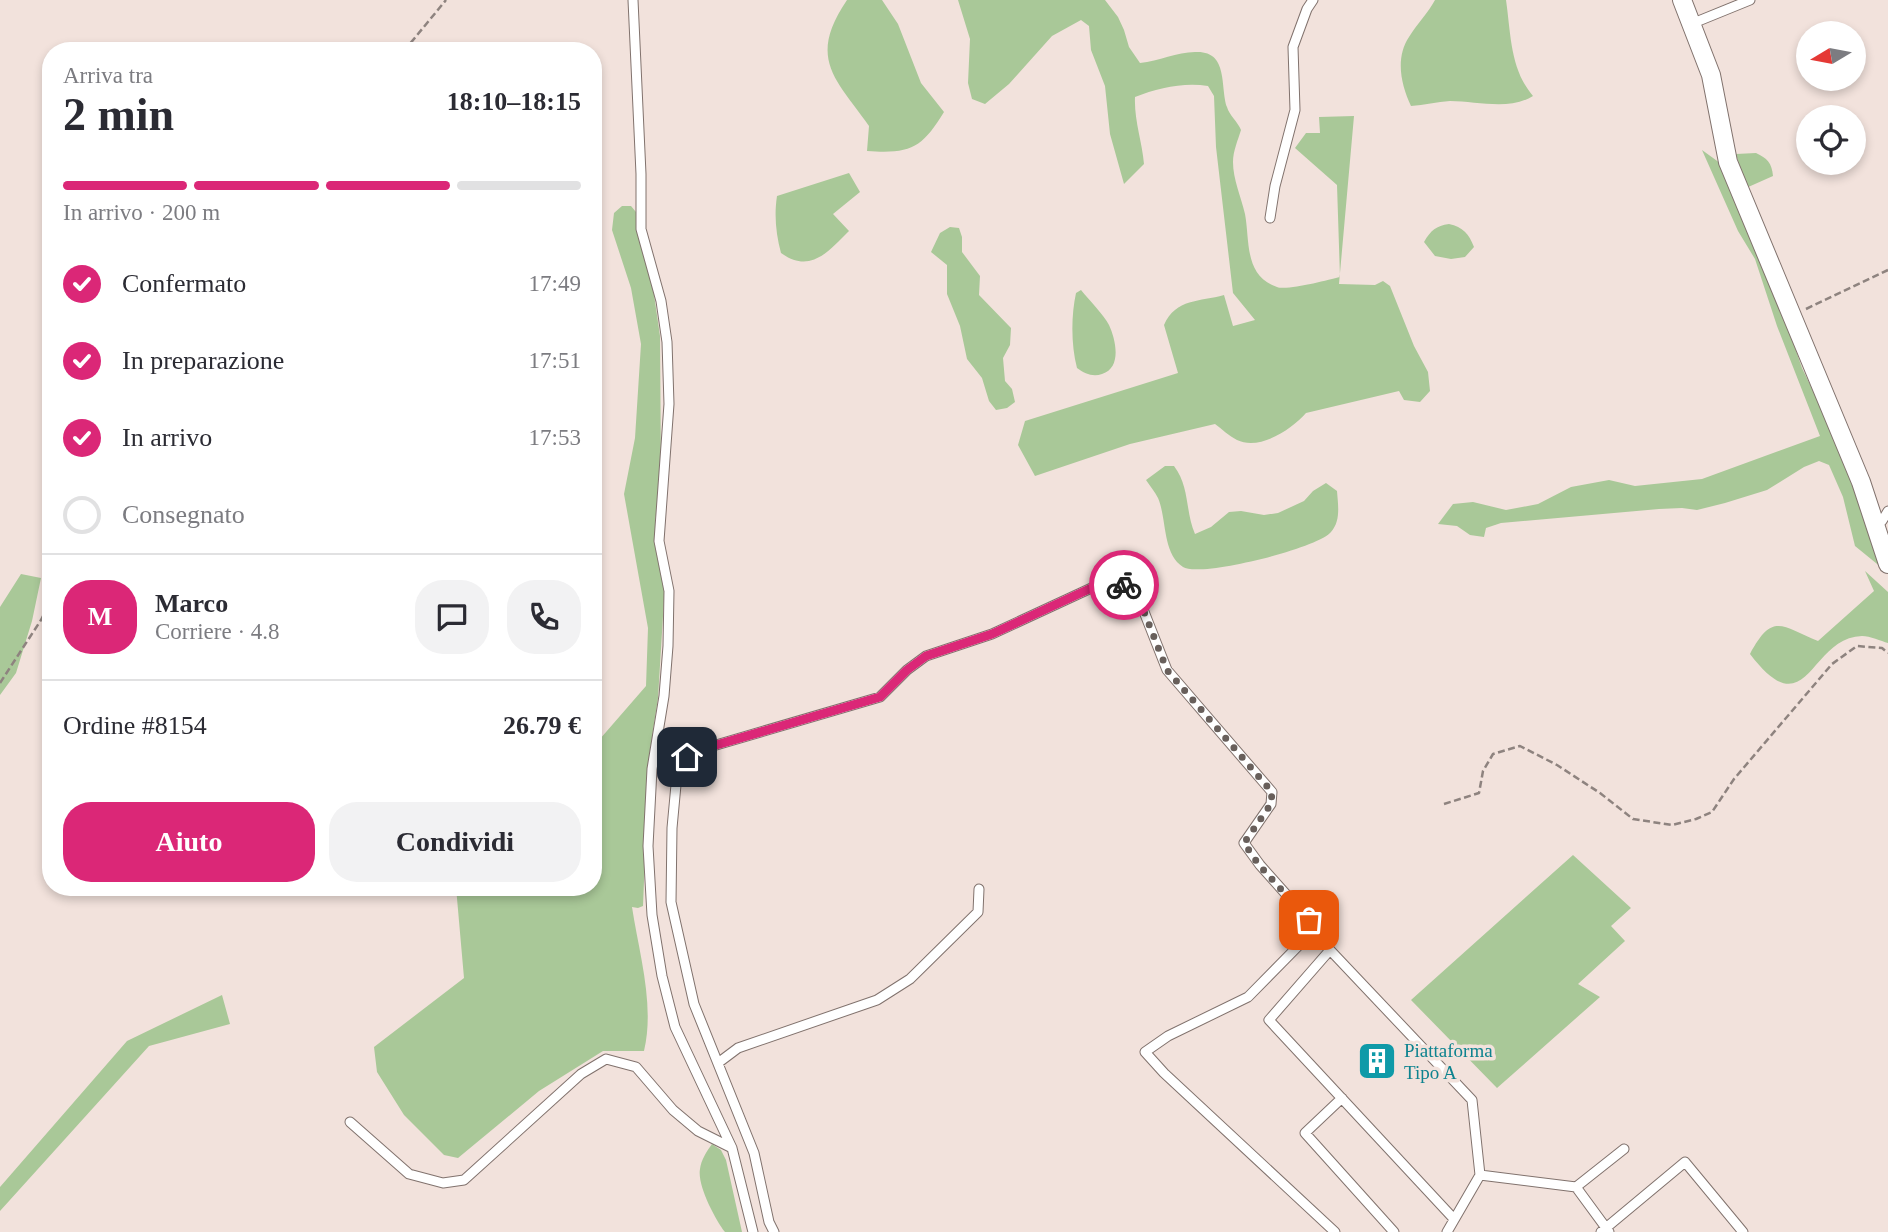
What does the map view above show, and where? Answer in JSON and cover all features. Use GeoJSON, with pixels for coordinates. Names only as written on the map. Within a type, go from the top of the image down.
{"type":"FeatureCollection","features":[{"type":"Feature","properties":{"kind":"street"},"geometry":{"type":"LineString","coordinates":[[1682,0],[1711,75],[1728,162],[1861,482],[1881,517],[1888,564]]}},
{"type":"Feature","properties":{"kind":"lane"},"geometry":{"type":"LineString","coordinates":[[632,0],[641,174],[641,229],[661,301],[667,342],[670,404],[659,541],[668,591],[668,646],[664,696],[652,769],[648,846],[652,915],[662,976],[676,1027],[732,1147],[753,1232]]}},
{"type":"Feature","properties":{"kind":"lane"},"geometry":{"type":"LineString","coordinates":[[1270,218],[1275,186],[1295,110],[1293,47],[1313,0]]}},
{"type":"Feature","properties":{"kind":"lane"},"geometry":{"type":"LineString","coordinates":[[1691,24],[1750,0]]}},
{"type":"Feature","properties":{"kind":"lane"},"geometry":{"type":"LineString","coordinates":[[774,1232],[769,1222],[754,1153],[694,1004],[671,902],[672,828],[677,774],[687,757],[706,748],[880,697],[907,670],[926,656],[992,634],[1100,584],[1130,585],[1139,599],[1167,670],[1272,792],[1271,804],[1244,843],[1259,865],[1309,920],[1312,932],[1248,997],[1168,1035],[1145,1052],[1184,1092],[1335,1232]]}},
{"type":"Feature","properties":{"kind":"lane"},"geometry":{"type":"LineString","coordinates":[[718,1063],[738,1048],[877,1000],[910,979],[978,912],[979,889]]}},
{"type":"Feature","properties":{"kind":"lane"},"geometry":{"type":"LineString","coordinates":[[1447,1232],[1480,1175],[1472,1100],[1331,950],[1269,1020],[1454,1219]]}},
{"type":"Feature","properties":{"kind":"lane"},"geometry":{"type":"LineString","coordinates":[[350,1122],[409,1174],[443,1182],[464,1180],[581,1074],[606,1059],[636,1067],[673,1110],[689,1124],[732,1147]]}},
{"type":"Feature","properties":{"kind":"lane"},"geometry":{"type":"LineString","coordinates":[[1342,1098],[1305,1133],[1394,1232]]}},
{"type":"Feature","properties":{"kind":"lane"},"geometry":{"type":"LineString","coordinates":[[1480,1175],[1576,1187],[1624,1149]]}},
{"type":"Feature","properties":{"kind":"lane"},"geometry":{"type":"LineString","coordinates":[[1576,1187],[1605,1231],[1685,1162],[1743,1232]]}},
{"type":"Feature","properties":{"kind":"path"},"geometry":{"type":"LineString","coordinates":[[411,42],[446,0]]}},
{"type":"Feature","properties":{"kind":"path"},"geometry":{"type":"LineString","coordinates":[[1793,315],[1888,270]]}},
{"type":"Feature","properties":{"kind":"path"},"geometry":{"type":"LineString","coordinates":[[0,683],[42,618]]}},
{"type":"Feature","properties":{"kind":"path"},"geometry":{"type":"LineString","coordinates":[[1444,804],[1479,793],[1483,771],[1493,754],[1520,746],[1557,765],[1633,819],[1672,825],[1696,819],[1712,811],[1734,779],[1832,664],[1857,646],[1882,648],[1888,653]]}},
{"type":"Feature","properties":{"kind":"green space"},"geometry":{"type":"Polygon","coordinates":[[[847,0],[882,0],[898,24],[921,83],[944,112],[929,134],[914,146],[894,151],[867,151],[869,126],[837,81],[828,53],[829,38],[835,20],[847,0]]]}},
{"type":"Feature","properties":{"kind":"green space"},"geometry":{"type":"Polygon","coordinates":[[[958,0],[1105,0],[1118,17],[1129,47],[1140,63],[1188,52],[1206,53],[1213,57],[1221,71],[1228,110],[1241,130],[1233,168],[1245,214],[1250,256],[1259,275],[1266,282],[1282,288],[1340,277],[1339,284],[1375,285],[1383,281],[1390,286],[1414,346],[1428,372],[1430,391],[1420,402],[1404,400],[1399,391],[1306,413],[1293,426],[1275,437],[1256,443],[1237,440],[1215,424],[1130,444],[1035,476],[1018,445],[1025,421],[1178,373],[1164,325],[1169,316],[1182,305],[1224,295],[1233,326],[1255,320],[1233,293],[1216,147],[1214,96],[1208,86],[1171,87],[1135,97],[1144,164],[1124,184],[1110,134],[1105,86],[1091,50],[1089,26],[1081,20],[1052,36],[1009,84],[985,104],[972,99],[968,83],[970,39],[958,0]]]}},
{"type":"Feature","properties":{"kind":"green space"},"geometry":{"type":"Polygon","coordinates":[[[1435,0],[1506,0],[1516,63],[1525,86],[1533,96],[1524,101],[1503,104],[1450,101],[1411,106],[1402,80],[1402,54],[1409,37],[1435,0]]]}},
{"type":"Feature","properties":{"kind":"green space"},"geometry":{"type":"Polygon","coordinates":[[[1354,116],[1340,274],[1337,185],[1295,148],[1306,133],[1320,133],[1319,117],[1354,116]]]}},
{"type":"Feature","properties":{"kind":"green space"},"geometry":{"type":"Polygon","coordinates":[[[1702,150],[1720,163],[1782,310],[1802,368],[1832,430],[1882,568],[1855,546],[1843,497],[1829,465],[1819,461],[1767,490],[1697,510],[1659,509],[1501,523],[1486,528],[1484,537],[1470,535],[1457,526],[1438,524],[1453,504],[1473,502],[1506,510],[1538,504],[1571,487],[1609,480],[1635,486],[1702,479],[1820,436],[1777,326],[1755,259],[1738,231],[1702,150]]]}},
{"type":"Feature","properties":{"kind":"green space"},"geometry":{"type":"Polygon","coordinates":[[[1756,153],[1768,162],[1773,176],[1746,188],[1736,154],[1756,153]]]}},
{"type":"Feature","properties":{"kind":"green space"},"geometry":{"type":"Polygon","coordinates":[[[849,173],[860,192],[833,214],[849,231],[826,253],[810,261],[791,259],[781,253],[776,225],[777,196],[849,173]]]}},
{"type":"Feature","properties":{"kind":"green space"},"geometry":{"type":"Polygon","coordinates":[[[622,206],[631,206],[636,212],[652,281],[660,336],[661,477],[655,522],[665,583],[658,698],[649,757],[643,906],[632,907],[647,997],[647,1033],[644,1051],[603,1051],[539,1091],[458,1158],[444,1155],[404,1115],[377,1072],[374,1047],[464,978],[457,896],[602,896],[602,737],[646,686],[648,628],[624,494],[635,438],[641,344],[631,288],[612,230],[614,213],[622,206]]]}},
{"type":"Feature","properties":{"kind":"green space"},"geometry":{"type":"Polygon","coordinates":[[[1449,224],[1462,229],[1472,242],[1474,247],[1465,257],[1451,259],[1435,256],[1424,242],[1434,229],[1449,224]]]}},
{"type":"Feature","properties":{"kind":"green space"},"geometry":{"type":"Polygon","coordinates":[[[950,227],[959,228],[962,252],[980,276],[979,295],[1011,328],[1010,345],[1003,358],[1005,381],[1012,389],[1015,402],[1007,408],[996,410],[989,401],[982,378],[967,359],[960,326],[947,294],[947,265],[931,252],[940,233],[950,227]]]}},
{"type":"Feature","properties":{"kind":"green space"},"geometry":{"type":"Polygon","coordinates":[[[1081,290],[1107,321],[1114,338],[1116,353],[1113,366],[1099,375],[1077,368],[1075,359],[1073,311],[1076,293],[1081,290]]]}},
{"type":"Feature","properties":{"kind":"green space"},"geometry":{"type":"Polygon","coordinates":[[[1165,466],[1174,466],[1183,482],[1195,534],[1211,527],[1229,512],[1264,515],[1278,513],[1304,501],[1326,483],[1337,491],[1336,523],[1331,532],[1322,539],[1283,553],[1234,565],[1193,569],[1183,567],[1176,561],[1168,545],[1161,506],[1146,480],[1165,466]]]}},
{"type":"Feature","properties":{"kind":"green space"},"geometry":{"type":"Polygon","coordinates":[[[1865,571],[1888,592],[1888,643],[1862,636],[1844,640],[1830,650],[1808,674],[1797,682],[1785,683],[1769,675],[1750,654],[1765,632],[1772,627],[1787,628],[1818,641],[1874,591],[1865,571]]]}},
{"type":"Feature","properties":{"kind":"green space"},"geometry":{"type":"Polygon","coordinates":[[[21,574],[41,578],[32,621],[16,673],[0,695],[0,607],[21,574]]]}},
{"type":"Feature","properties":{"kind":"green space"},"geometry":{"type":"Polygon","coordinates":[[[1573,855],[1631,908],[1611,926],[1625,941],[1578,984],[1600,997],[1497,1088],[1411,1000],[1573,855]]]}},
{"type":"Feature","properties":{"kind":"green space"},"geometry":{"type":"Polygon","coordinates":[[[222,995],[230,1024],[149,1046],[0,1211],[0,1187],[127,1041],[222,995]]]}},
{"type":"Feature","properties":{"kind":"green space"},"geometry":{"type":"Polygon","coordinates":[[[712,1144],[721,1150],[726,1160],[742,1232],[725,1232],[704,1193],[700,1169],[712,1144]]]}},
{"type":"Feature","properties":{"kind":"way so far"},"geometry":{"type":"LineString","coordinates":[[1124,585],[1130,585],[1139,599],[1167,670],[1194,698],[1272,792],[1271,804],[1244,843],[1259,865],[1309,920]]}},
{"type":"Feature","properties":{"kind":"place","name":"Piattaforma Tipo A"},"geometry":{"type":"Point","coordinates":[1377,1061]}},
{"type":"Feature","properties":{"kind":"route"},"geometry":{"type":"LineString","coordinates":[[687,757],[706,748],[880,697],[907,670],[926,656],[992,634],[1100,584],[1124,585]]}}]}
